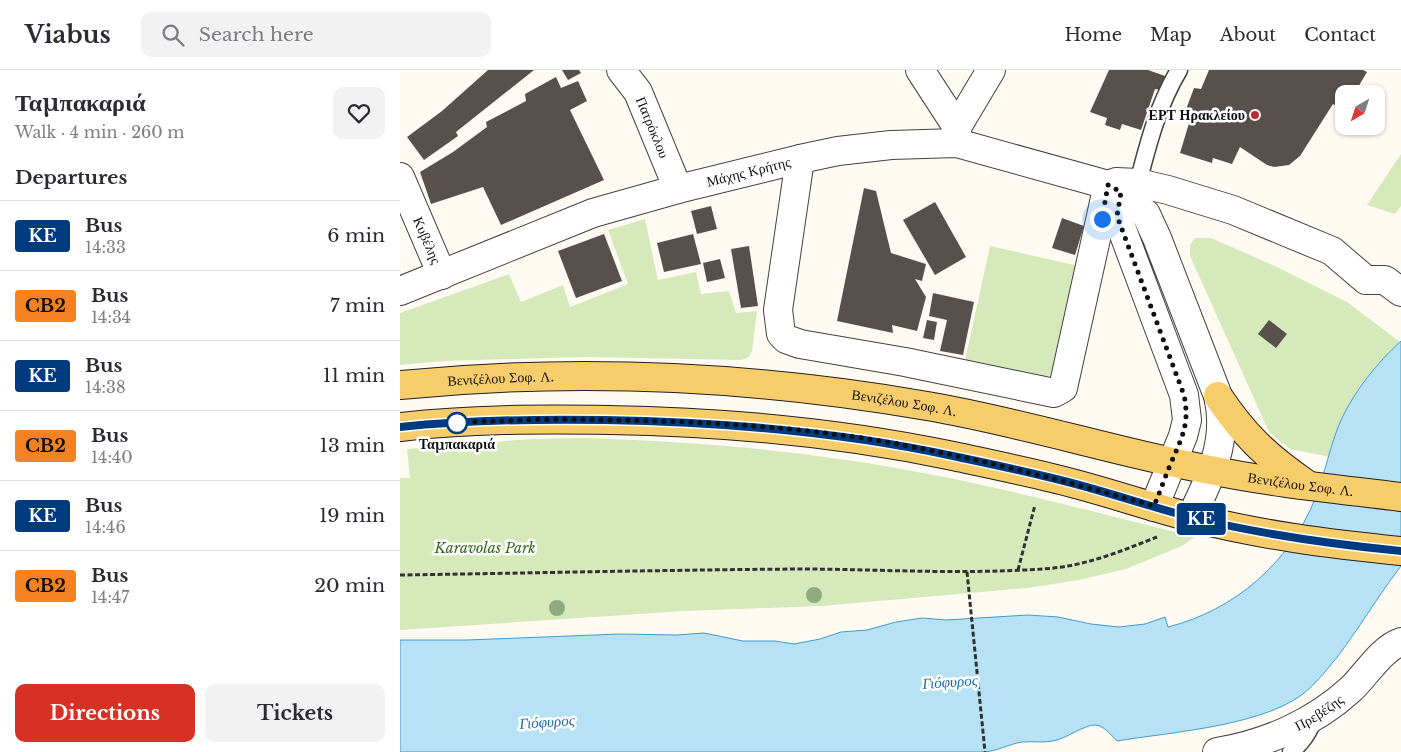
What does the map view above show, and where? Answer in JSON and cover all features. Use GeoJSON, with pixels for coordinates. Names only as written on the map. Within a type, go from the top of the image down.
{"type":"FeatureCollection","features":[{"type":"Feature","properties":{"kind":"main road","name":"Βενιζέλου Σοφ. Λ."},"geometry":{"type":"LineString","coordinates":[[400,385],[561,376],[677,379],[813,390],[930,406],[1212,471],[1401,497]]}},
{"type":"Feature","properties":{"kind":"main road"},"geometry":{"type":"LineString","coordinates":[[1218,396],[1238,425],[1257,446],[1280,465],[1313,486]]}},
{"type":"Feature","properties":{"kind":"main road"},"geometry":{"type":"LineString","coordinates":[[400,427],[476,422],[580,419],[668,421],[744,425],[874,440],[1054,478],[1191,517],[1252,530],[1322,542],[1401,551]]}},
{"type":"Feature","properties":{"kind":"street","name":"Πατρόκλου"},"geometry":{"type":"LineString","coordinates":[[621,70],[638,92],[678,189]]}},
{"type":"Feature","properties":{"kind":"street"},"geometry":{"type":"LineString","coordinates":[[920,70],[957,135]]}},
{"type":"Feature","properties":{"kind":"street"},"geometry":{"type":"LineString","coordinates":[[957,135],[991,70]]}},
{"type":"Feature","properties":{"kind":"street","name":"Μάχης Κρήτης"},"geometry":{"type":"LineString","coordinates":[[400,291],[593,212],[800,159],[867,147],[957,135],[1122,187],[1198,199],[1233,210],[1332,251],[1366,280],[1385,280],[1401,292]]}},
{"type":"Feature","properties":{"kind":"street"},"geometry":{"type":"LineString","coordinates":[[800,159],[778,310],[781,334],[786,339],[800,344],[905,362],[1054,393],[1063,388],[1122,187]]}},
{"type":"Feature","properties":{"kind":"street","name":"Κυβέλης"},"geometry":{"type":"LineString","coordinates":[[400,177],[442,275]]}},
{"type":"Feature","properties":{"kind":"street"},"geometry":{"type":"LineString","coordinates":[[1122,187],[1146,214],[1218,396],[1222,433],[1212,471],[1191,517]]}},
{"type":"Feature","properties":{"kind":"street"},"geometry":{"type":"LineString","coordinates":[[1122,187],[1117,216],[1186,404],[1186,428],[1154,506]]}},
{"type":"Feature","properties":{"kind":"street","name":"Πρεβέζης"},"geometry":{"type":"LineString","coordinates":[[1217,752],[1257,743],[1300,726],[1314,718],[1352,689],[1381,657],[1401,642]]}},
{"type":"Feature","properties":{"kind":"lane"},"geometry":{"type":"LineString","coordinates":[[1122,187],[1179,70]]}},
{"type":"Feature","properties":{"kind":"lane"},"geometry":{"type":"LineString","coordinates":[[1291,752],[1300,744],[1310,730],[1314,718]]}},
{"type":"Feature","properties":{"kind":"path"},"geometry":{"type":"LineString","coordinates":[[1018,570],[1035,505]]}},
{"type":"Feature","properties":{"kind":"path"},"geometry":{"type":"LineString","coordinates":[[400,575],[726,570],[967,572],[1018,570],[1071,565],[1104,557],[1168,533],[1182,526],[1191,517]]}},
{"type":"Feature","properties":{"kind":"path"},"geometry":{"type":"LineString","coordinates":[[967,572],[985,752]]}},
{"type":"Feature","properties":{"kind":"green space"},"geometry":{"type":"Polygon","coordinates":[[[1401,154],[1401,206],[1395,214],[1367,205],[1401,154]]]}},
{"type":"Feature","properties":{"kind":"green space"},"geometry":{"type":"Polygon","coordinates":[[[645,219],[658,280],[696,272],[701,294],[729,291],[736,313],[757,311],[752,351],[749,357],[742,360],[583,357],[444,361],[400,365],[400,313],[509,274],[521,302],[563,285],[570,307],[628,284],[608,230],[645,219]]]}},
{"type":"Feature","properties":{"kind":"green space"},"geometry":{"type":"Polygon","coordinates":[[[1195,238],[1211,238],[1275,266],[1347,302],[1400,342],[1374,368],[1352,399],[1339,425],[1330,457],[1290,449],[1269,432],[1190,256],[1190,245],[1195,238]]]}},
{"type":"Feature","properties":{"kind":"green space"},"geometry":{"type":"Polygon","coordinates":[[[990,246],[1079,266],[1055,367],[1049,376],[1040,379],[964,365],[990,246]]]}},
{"type":"Feature","properties":{"kind":"green space","name":"Karavolas Park"},"geometry":{"type":"Polygon","coordinates":[[[578,438],[752,448],[880,465],[992,487],[1195,537],[1182,546],[1126,569],[1079,580],[1028,588],[822,606],[685,611],[400,630],[400,478],[410,478],[407,449],[531,439],[578,438]]]}},
{"type":"Feature","properties":{"kind":"water","name":"Γιόφυρος"},"geometry":{"type":"Polygon","coordinates":[[[1401,341],[1401,566],[1346,645],[1323,674],[1310,688],[1293,701],[1271,711],[1219,725],[1117,741],[1102,727],[1092,725],[1053,741],[1022,742],[984,752],[400,752],[400,640],[467,640],[704,633],[743,641],[775,641],[794,644],[820,639],[841,632],[867,630],[896,622],[922,618],[946,620],[1028,615],[1058,617],[1091,624],[1119,627],[1145,624],[1165,617],[1168,627],[1192,619],[1216,609],[1257,581],[1290,544],[1304,522],[1315,499],[1337,430],[1353,398],[1383,358],[1401,341]]]}},
{"type":"Feature","properties":{"kind":"building"},"geometry":{"type":"Polygon","coordinates":[[[488,70],[534,70],[456,132],[458,136],[424,160],[407,137],[442,111],[488,70]]]}},
{"type":"Feature","properties":{"kind":"building"},"geometry":{"type":"Polygon","coordinates":[[[562,70],[579,70],[581,73],[568,80],[562,70]]]}},
{"type":"Feature","properties":{"kind":"building"},"geometry":{"type":"Polygon","coordinates":[[[1109,70],[1148,70],[1165,76],[1161,90],[1155,89],[1141,130],[1122,124],[1120,130],[1105,125],[1107,118],[1090,112],[1109,70]]]}},
{"type":"Feature","properties":{"kind":"building","name":"ΕΡΤ Ηρακλείου"},"geometry":{"type":"Polygon","coordinates":[[[1209,70],[1363,70],[1367,72],[1359,85],[1335,85],[1335,105],[1333,104],[1300,156],[1289,165],[1274,167],[1267,165],[1240,147],[1232,164],[1213,158],[1212,163],[1180,153],[1190,120],[1182,120],[1194,88],[1201,89],[1209,70]]]}},
{"type":"Feature","properties":{"kind":"building"},"geometry":{"type":"Polygon","coordinates":[[[556,77],[561,88],[578,81],[587,101],[570,110],[604,180],[501,225],[483,187],[431,204],[420,172],[453,152],[487,127],[486,122],[526,101],[525,94],[556,77]]]}},
{"type":"Feature","properties":{"kind":"building"},"geometry":{"type":"Polygon","coordinates":[[[864,188],[876,191],[891,253],[926,264],[922,281],[915,279],[926,297],[917,331],[892,325],[893,333],[837,321],[864,188]]]}},
{"type":"Feature","properties":{"kind":"building"},"geometry":{"type":"Polygon","coordinates":[[[935,202],[966,257],[935,275],[903,220],[935,202]]]}},
{"type":"Feature","properties":{"kind":"building"},"geometry":{"type":"Polygon","coordinates":[[[711,206],[717,229],[697,234],[691,211],[711,206]]]}},
{"type":"Feature","properties":{"kind":"building"},"geometry":{"type":"Polygon","coordinates":[[[1062,218],[1084,226],[1075,255],[1052,248],[1062,218]]]}},
{"type":"Feature","properties":{"kind":"building"},"geometry":{"type":"Polygon","coordinates":[[[604,234],[622,281],[576,298],[558,251],[604,234]]]}},
{"type":"Feature","properties":{"kind":"building"},"geometry":{"type":"Polygon","coordinates":[[[693,234],[701,264],[664,272],[657,243],[693,234]]]}},
{"type":"Feature","properties":{"kind":"building"},"geometry":{"type":"Polygon","coordinates":[[[749,246],[758,306],[741,308],[731,249],[749,246]]]}},
{"type":"Feature","properties":{"kind":"building"},"geometry":{"type":"Polygon","coordinates":[[[720,259],[725,278],[707,282],[703,263],[720,259]]]}},
{"type":"Feature","properties":{"kind":"building"},"geometry":{"type":"Polygon","coordinates":[[[933,293],[974,302],[963,355],[940,351],[947,320],[929,316],[933,293]]]}},
{"type":"Feature","properties":{"kind":"building"},"geometry":{"type":"Polygon","coordinates":[[[927,320],[937,322],[934,340],[923,338],[927,320]]]}},
{"type":"Feature","properties":{"kind":"building"},"geometry":{"type":"Polygon","coordinates":[[[1269,320],[1287,334],[1276,348],[1258,334],[1269,320]]]}},
{"type":"Feature","properties":{"kind":"bus line","name":"KE"},"geometry":{"type":"LineString","coordinates":[[400,427],[523,420],[668,421],[744,425],[874,440],[1054,478],[1191,517],[1252,530],[1322,542],[1401,551]]}},
{"type":"Feature","properties":{"kind":"place","name":"ΕΡΤ Ηρακλείου"},"geometry":{"type":"Point","coordinates":[1255,115]}},
{"type":"Feature","properties":{"kind":"place","name":"Ταμπακαριά"},"geometry":{"type":"Point","coordinates":[457,423]}},
{"type":"Feature","properties":{"kind":"route"},"geometry":{"type":"LineString","coordinates":[[457,423],[580,419],[668,421],[744,425],[801,431],[874,440],[953,456],[1054,478],[1154,506],[1186,428],[1186,404],[1117,216],[1121,192],[1108,185],[1102,219]]}}]}
